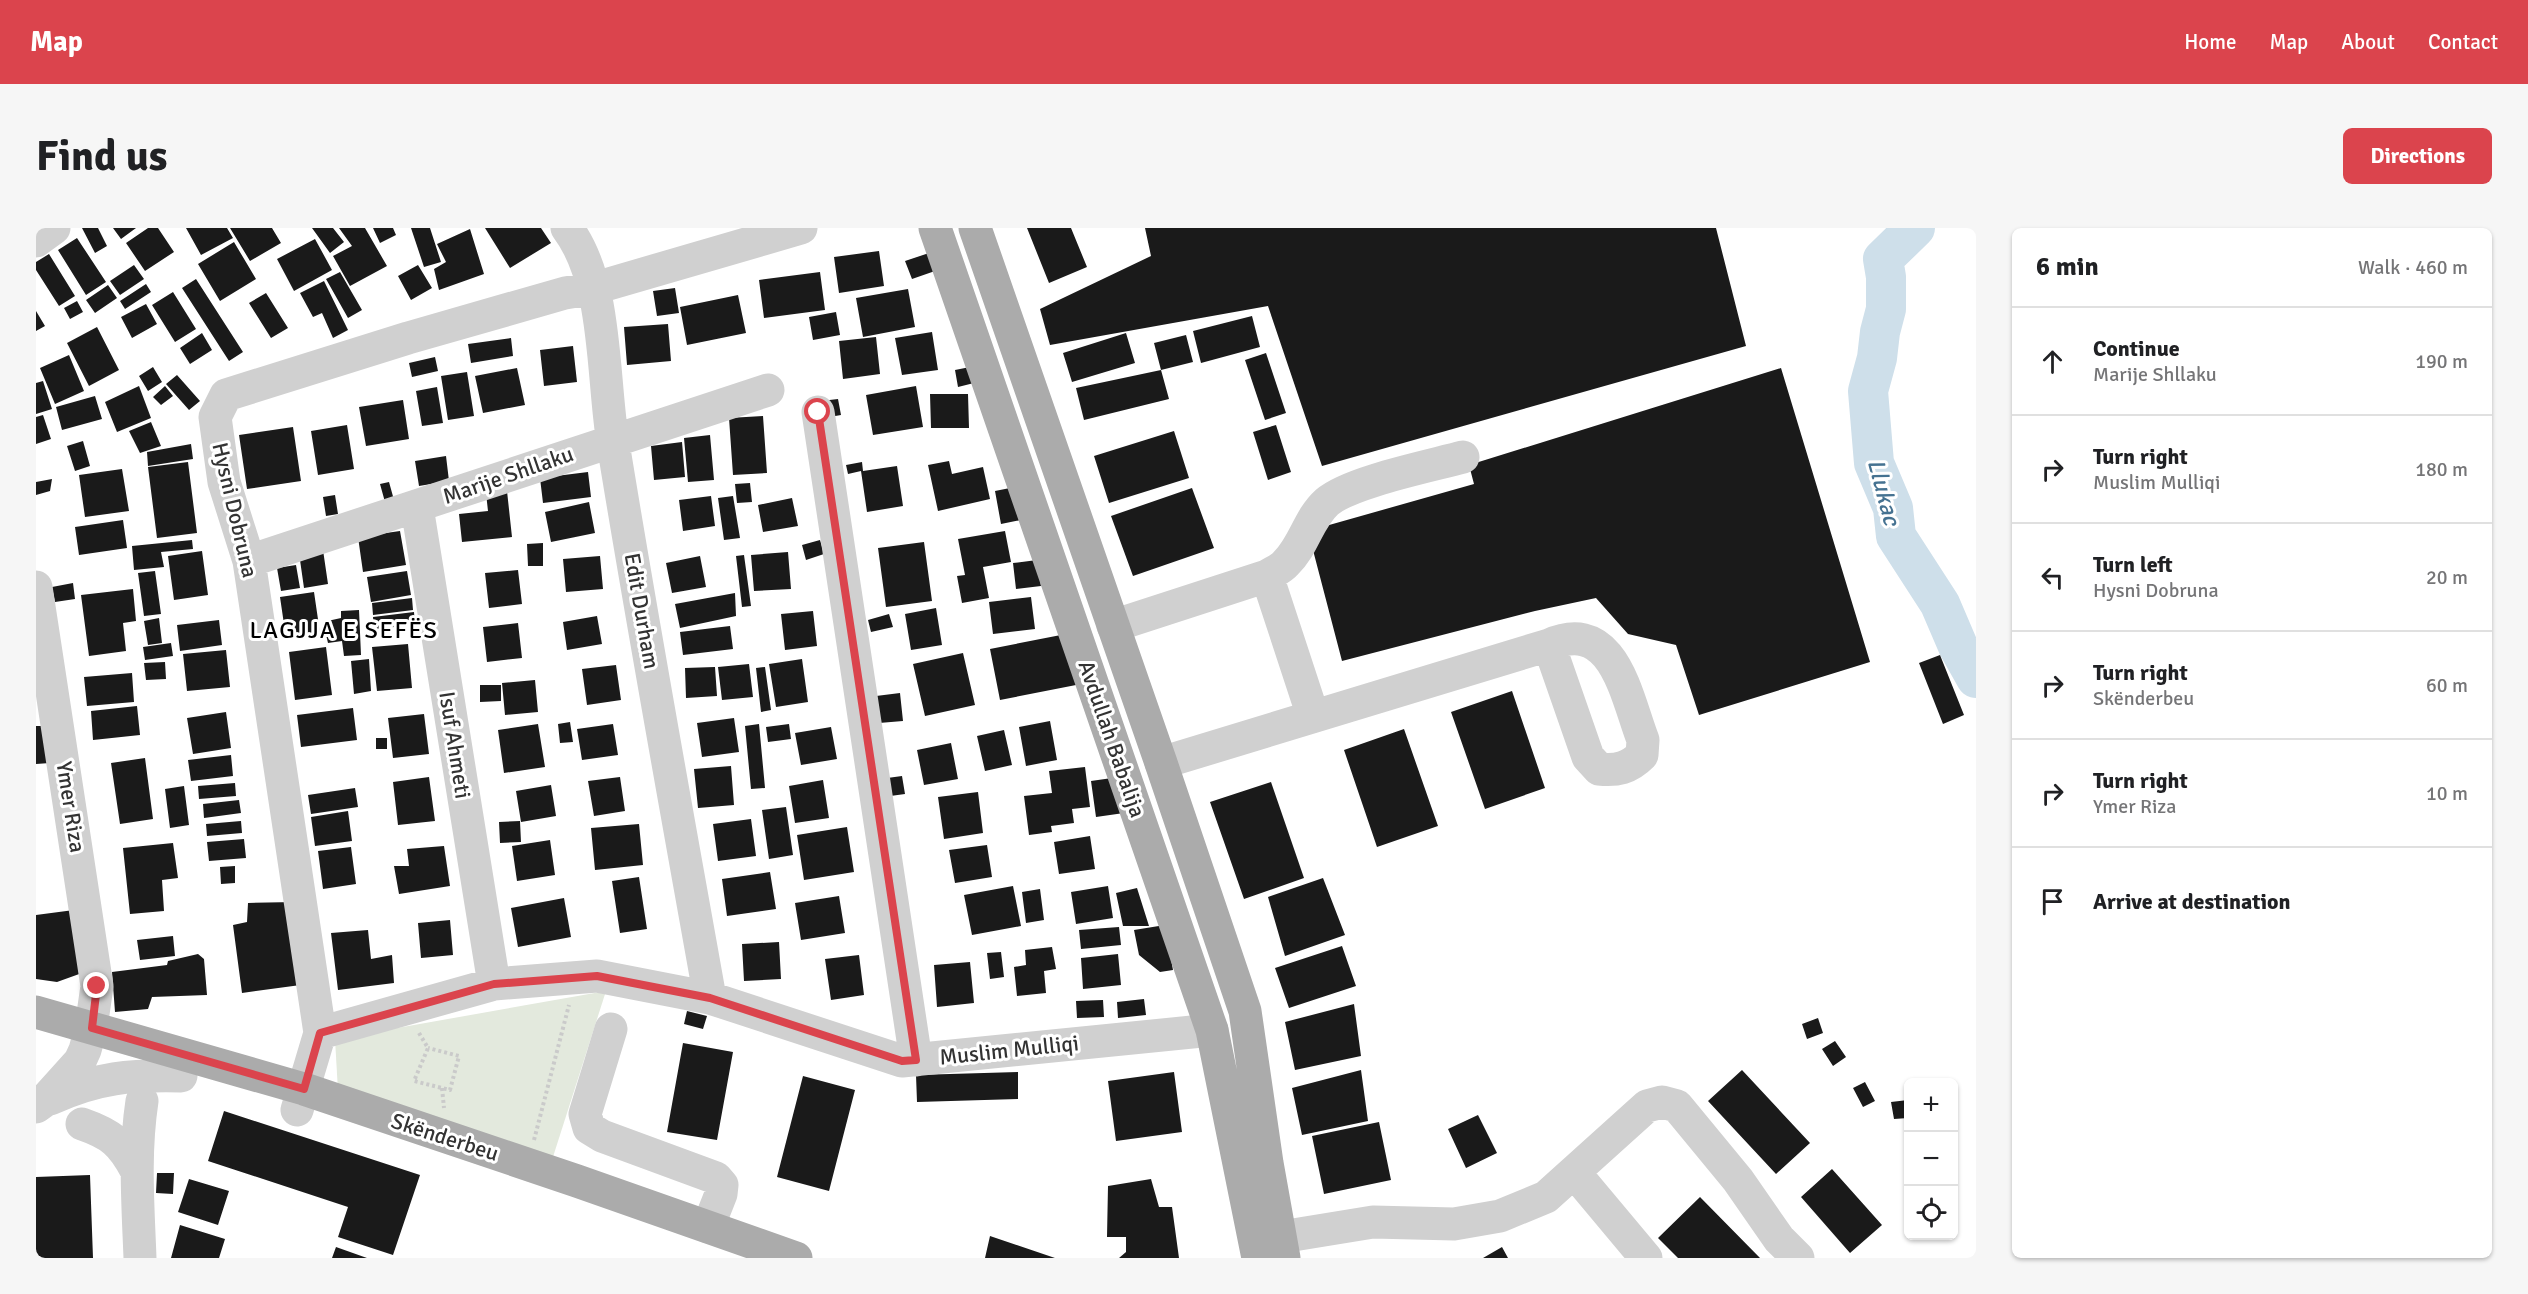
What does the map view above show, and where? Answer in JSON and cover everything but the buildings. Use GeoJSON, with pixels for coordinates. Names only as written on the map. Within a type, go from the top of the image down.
{"type":"FeatureCollection","features":[{"type":"Feature","properties":{"kind":"main road","name":"Avdullah Babalija"},"geometry":{"type":"LineString","coordinates":[[935,228],[1212,1030],[1274,1251]]}},
{"type":"Feature","properties":{"kind":"main road","name":"Avdullah Babalija"},"geometry":{"type":"LineString","coordinates":[[975,228],[1245,1011],[1274,1251]]}},
{"type":"Feature","properties":{"kind":"main road"},"geometry":{"type":"LineString","coordinates":[[36,1012],[90,1034]]}},
{"type":"Feature","properties":{"kind":"main road","name":"Skënderbeu"},"geometry":{"type":"LineString","coordinates":[[36,1019],[708,1227],[796,1258]]}},
{"type":"Feature","properties":{"kind":"main road","name":"Skënderbeu"},"geometry":{"type":"LineString","coordinates":[[90,1034],[181,1076],[301,1100],[545,1192],[729,1258]]}},
{"type":"Feature","properties":{"kind":"street"},"geometry":{"type":"LineString","coordinates":[[36,241],[54,228]]}},
{"type":"Feature","properties":{"kind":"street","name":"Edit Durham"},"geometry":{"type":"LineString","coordinates":[[567,228],[576,239],[595,288],[612,440],[710,998]]}},
{"type":"Feature","properties":{"kind":"street","name":"Hysni Dobruna"},"geometry":{"type":"LineString","coordinates":[[301,1100],[320,1033],[249,561],[224,482],[216,428],[215,417],[226,395],[408,338],[565,293],[595,288],[801,228]]}},
{"type":"Feature","properties":{"kind":"street","name":"Marije Shllaku"},"geometry":{"type":"LineString","coordinates":[[249,561],[768,390]]}},
{"type":"Feature","properties":{"kind":"street"},"geometry":{"type":"LineString","coordinates":[[818,412],[916,1060]]}},
{"type":"Feature","properties":{"kind":"street"},"geometry":{"type":"LineString","coordinates":[[1113,626],[1267,576],[1286,564],[1312,520],[1328,501],[1354,487],[1463,457]]}},
{"type":"Feature","properties":{"kind":"street","name":"Isuf Ahmeti"},"geometry":{"type":"LineString","coordinates":[[417,507],[494,984]]}},
{"type":"Feature","properties":{"kind":"street"},"geometry":{"type":"LineString","coordinates":[[1267,576],[1313,716]]}},
{"type":"Feature","properties":{"kind":"street","name":"Ymer Riza"},"geometry":{"type":"LineString","coordinates":[[36,587],[97,986],[90,1034],[80,1061],[40,1105]]}},
{"type":"Feature","properties":{"kind":"street","name":"Avdullah Babalija"},"geometry":{"type":"LineString","coordinates":[[1161,763],[1549,645]]}},
{"type":"Feature","properties":{"kind":"street","name":"Muslim Mulliqi"},"geometry":{"type":"LineString","coordinates":[[320,1033],[494,984],[597,976],[710,998],[902,1061],[1212,1030]]}},
{"type":"Feature","properties":{"kind":"street"},"geometry":{"type":"LineString","coordinates":[[611,1029],[585,1114],[589,1128],[602,1136],[716,1178],[722,1185],[721,1194],[708,1227]]}},
{"type":"Feature","properties":{"kind":"street"},"geometry":{"type":"LineString","coordinates":[[40,1105],[74,1088],[120,1077],[181,1076]]}},
{"type":"Feature","properties":{"kind":"street"},"geometry":{"type":"LineString","coordinates":[[140,1258],[136,1170],[142,1101]]}},
{"type":"Feature","properties":{"kind":"street"},"geometry":{"type":"LineString","coordinates":[[1274,1251],[1373,1222],[1454,1224],[1500,1216],[1546,1197],[1647,1106],[1662,1102],[1677,1106],[1738,1180],[1779,1239],[1798,1258]]}},
{"type":"Feature","properties":{"kind":"street"},"geometry":{"type":"LineString","coordinates":[[82,1124],[104,1131],[118,1142],[129,1155],[136,1170]]}},
{"type":"Feature","properties":{"kind":"street"},"geometry":{"type":"LineString","coordinates":[[1574,1172],[1646,1258]]}},
{"type":"Feature","properties":{"kind":"path"},"geometry":{"type":"LineString","coordinates":[[534,1140],[572,995]]}},
{"type":"Feature","properties":{"kind":"path"},"geometry":{"type":"LineString","coordinates":[[414,1024],[428,1048],[459,1056],[450,1090],[414,1081],[428,1048]]}},
{"type":"Feature","properties":{"kind":"shaded area"},"geometry":{"type":"Polygon","coordinates":[[[606,991],[552,1160],[338,1091],[335,1039],[606,991]]]}},
{"type":"Feature","properties":{"kind":"waterway","name":"Llukac"},"geometry":{"type":"LineString","coordinates":[[1915,228],[1883,259],[1886,277],[1886,309],[1868,391],[1874,463],[1893,508],[1896,536],[1940,604],[1958,646],[1976,678]]}},
{"type":"Feature","properties":{"kind":"district","name":"LAGJJA E SEFËS"},"geometry":{"type":"Point","coordinates":[344,630]}},
{"type":"Feature","properties":{"kind":"route"},"geometry":{"type":"LineString","coordinates":[[97,986],[92,1028],[304,1089],[320,1033],[494,984],[597,976],[710,998],[902,1061],[916,1060],[818,412]]}}]}
